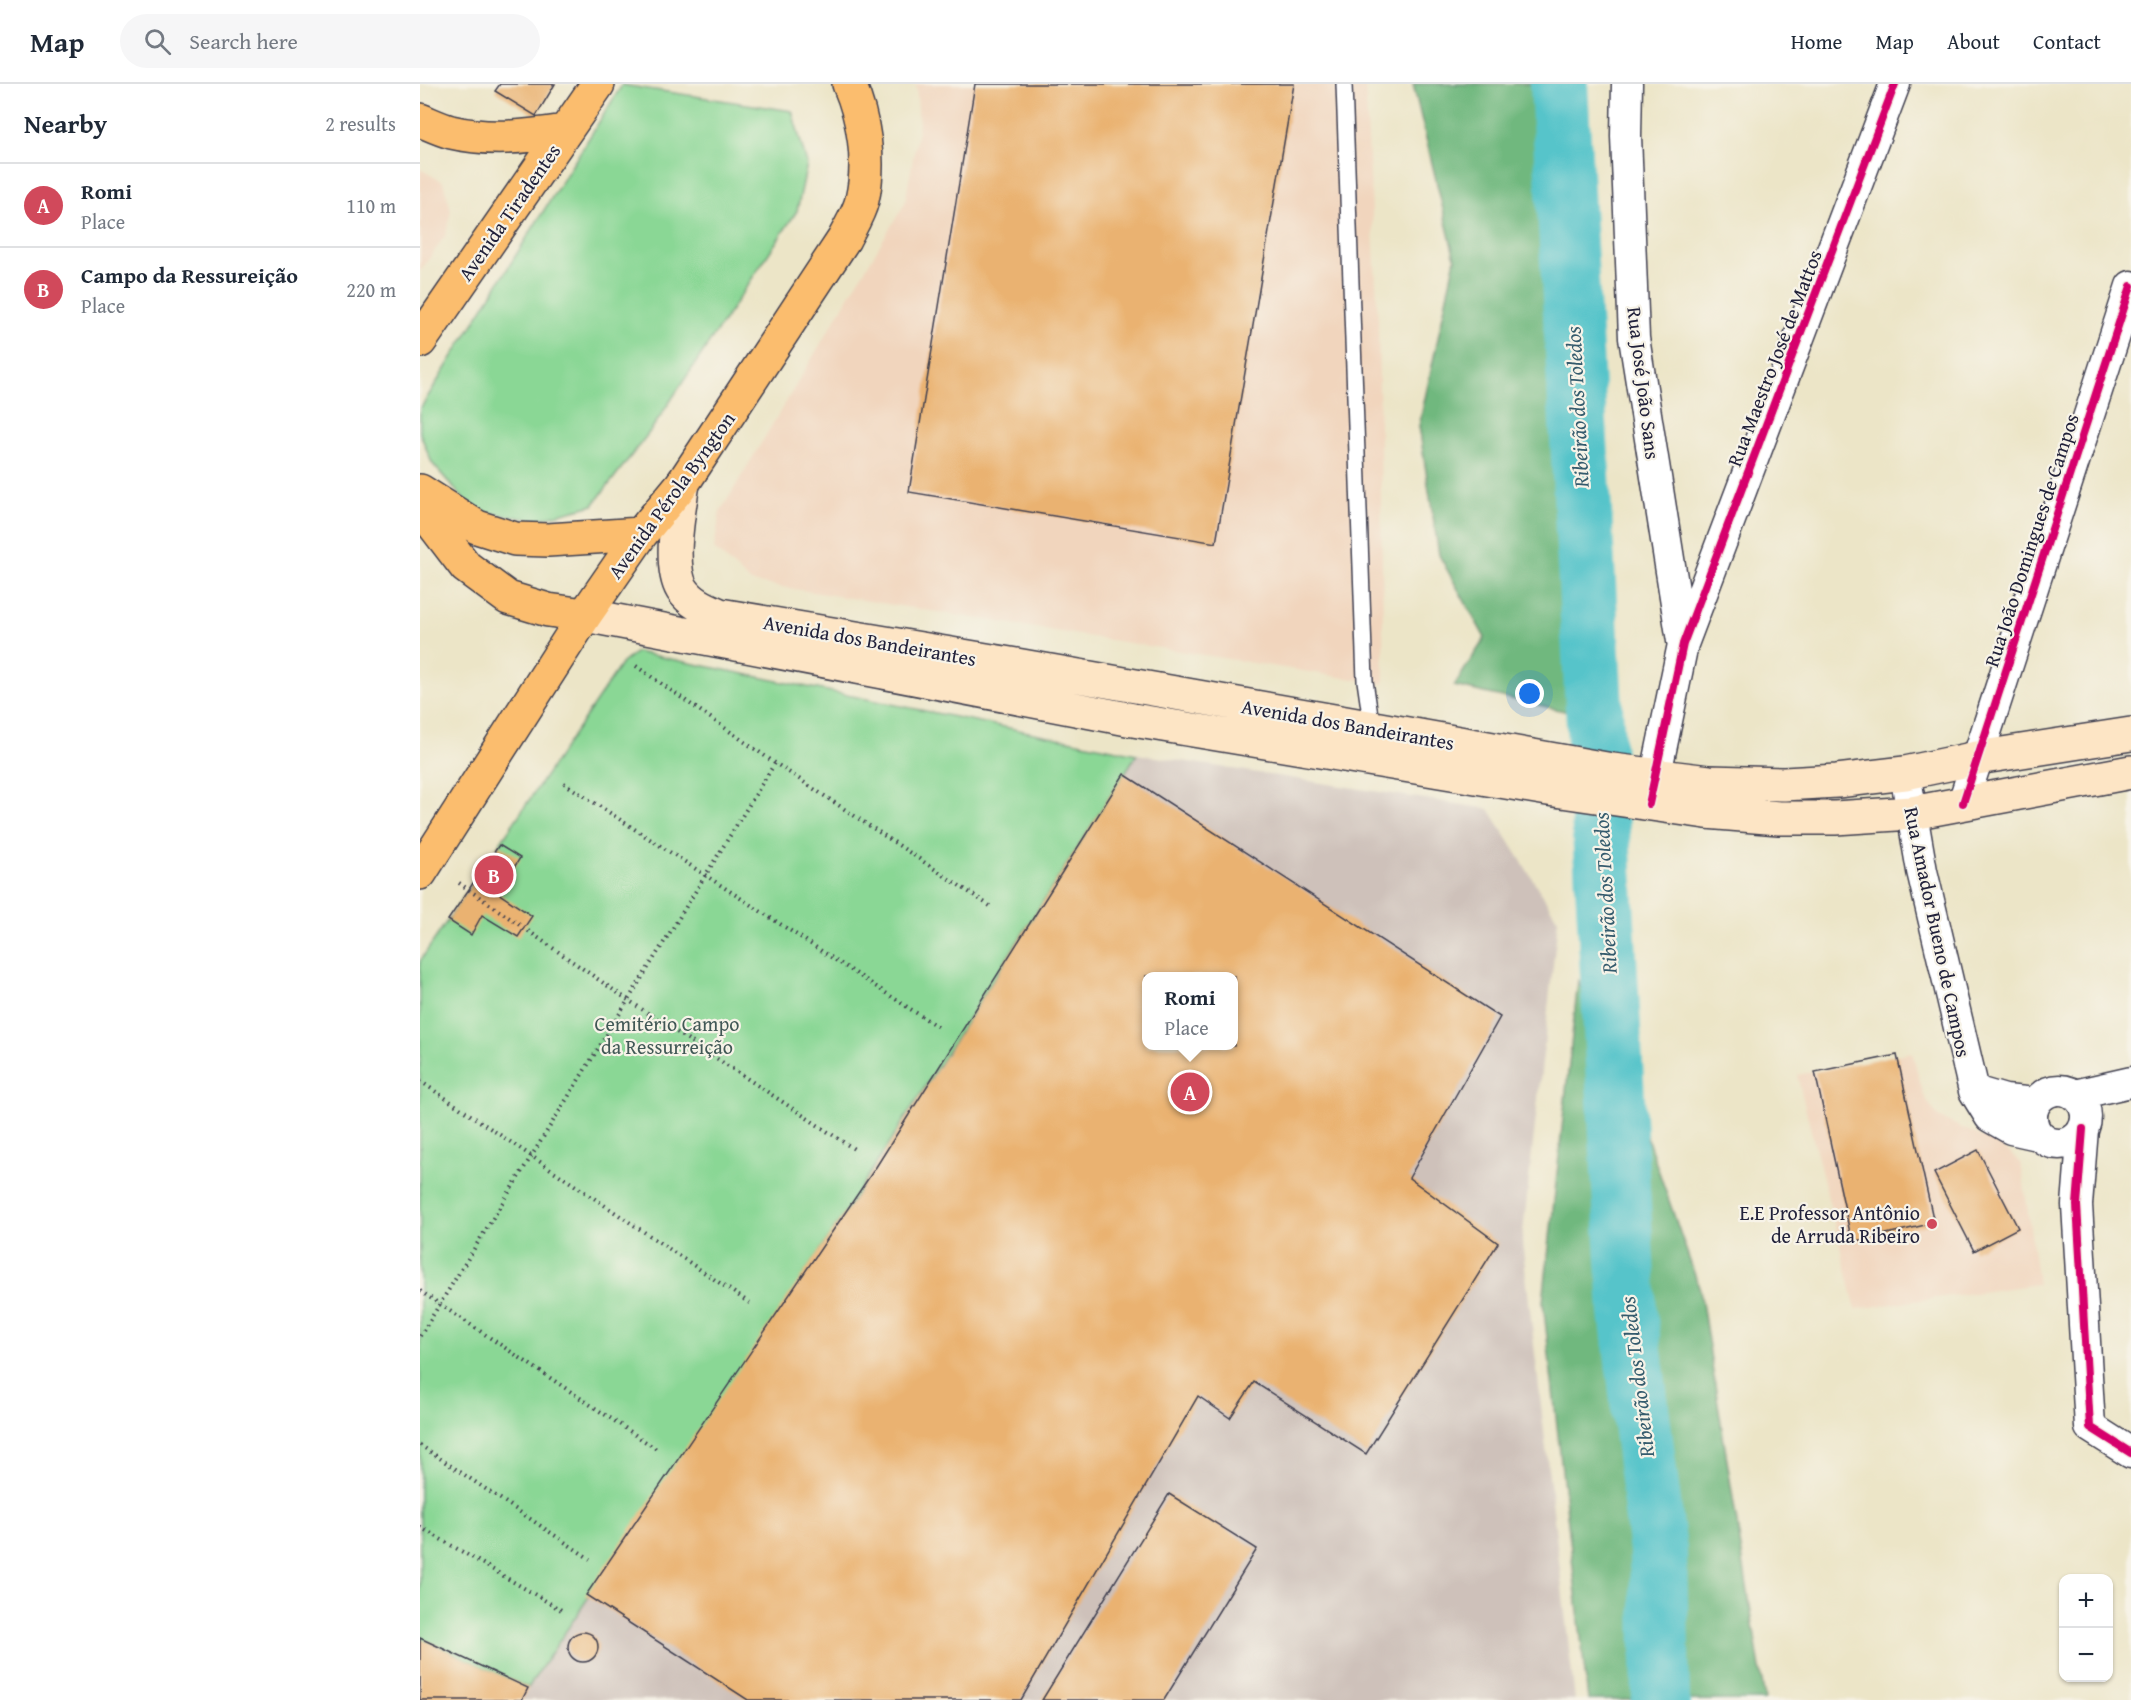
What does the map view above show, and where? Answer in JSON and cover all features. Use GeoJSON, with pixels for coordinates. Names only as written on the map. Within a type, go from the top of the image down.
{"type":"FeatureCollection","features":[{"type":"Feature","properties":{"kind":"main road","name":"Avenida Tiradentes"},"geometry":{"type":"LineString","coordinates":[[420,341],[598,84]]}},
{"type":"Feature","properties":{"kind":"main road","name":"Avenida Pérola Byngton"},"geometry":{"type":"LineString","coordinates":[[420,873],[585,615],[641,534],[683,483],[844,238],[862,201],[867,154],[844,89]]}},
{"type":"Feature","properties":{"kind":"main road"},"geometry":{"type":"LineString","coordinates":[[420,120],[449,132],[482,138],[520,138],[565,131]]}},
{"type":"Feature","properties":{"kind":"main road","name":"Avenida dos Bandeirantes"},"geometry":{"type":"LineString","coordinates":[[683,483],[675,538],[676,565],[682,588],[699,606],[720,615],[1372,729],[1550,774]]}},
{"type":"Feature","properties":{"kind":"main road"},"geometry":{"type":"LineString","coordinates":[[420,491],[477,528],[515,539],[559,540],[641,534]]}},
{"type":"Feature","properties":{"kind":"main road"},"geometry":{"type":"LineString","coordinates":[[420,497],[427,516],[466,567],[508,598],[548,610],[585,615]]}},
{"type":"Feature","properties":{"kind":"main road","name":"Avenida dos Bandeirantes"},"geometry":{"type":"LineString","coordinates":[[585,615],[1133,720],[1550,774],[1652,790],[1706,812],[1779,819],[1912,813],[2131,772]]}},
{"type":"Feature","properties":{"kind":"main road","name":"Avenida dos Bandeirantes"},"geometry":{"type":"LineString","coordinates":[[1652,790],[1709,782],[1784,784],[1837,782],[1905,773],[1977,758],[2131,734]]}},
{"type":"Feature","properties":{"kind":"street","name":"Rua José João Sans"},"geometry":{"type":"LineString","coordinates":[[1627,84],[1626,136],[1635,338],[1683,644]]}},
{"type":"Feature","properties":{"kind":"street","name":"Rua Maestro José de Mattos"},"geometry":{"type":"LineString","coordinates":[[1683,644],[1895,84]]}},
{"type":"Feature","properties":{"kind":"street","name":"Rua João Domingues de Campos"},"geometry":{"type":"LineString","coordinates":[[1962,803],[2131,286]]}},
{"type":"Feature","properties":{"kind":"street"},"geometry":{"type":"LineString","coordinates":[[1652,790],[1683,644]]}},
{"type":"Feature","properties":{"kind":"street","name":"Rua Amador Bueno de Campos"},"geometry":{"type":"LineString","coordinates":[[1905,773],[1922,871],[1974,1091],[1990,1116],[2011,1129],[2045,1139]]}},
{"type":"Feature","properties":{"kind":"street"},"geometry":{"type":"LineString","coordinates":[[2074,1095],[2131,1082]]}},
{"type":"Feature","properties":{"kind":"street"},"geometry":{"type":"LineString","coordinates":[[2076,1205],[2045,1139],[2033,1125],[2032,1113],[2036,1103],[2047,1093],[2060,1090],[2074,1095],[2082,1104],[2085,1117],[2076,1205],[2090,1427],[2131,1453]]}},
{"type":"Feature","properties":{"kind":"street"},"geometry":{"type":"LineString","coordinates":[[1974,1091],[2005,1100],[2036,1103]]}},
{"type":"Feature","properties":{"kind":"street"},"geometry":{"type":"LineString","coordinates":[[2045,1139],[2065,1144],[2083,1129]]}},
{"type":"Feature","properties":{"kind":"lane"},"geometry":{"type":"LineString","coordinates":[[1344,84],[1365,681],[1372,729]]}},
{"type":"Feature","properties":{"kind":"path"},"geometry":{"type":"LineString","coordinates":[[636,666],[775,763],[990,906]]}},
{"type":"Feature","properties":{"kind":"path"},"geometry":{"type":"LineString","coordinates":[[420,1336],[775,763]]}},
{"type":"Feature","properties":{"kind":"path"},"geometry":{"type":"LineString","coordinates":[[564,783],[938,1027]]}},
{"type":"Feature","properties":{"kind":"path"},"geometry":{"type":"LineString","coordinates":[[459,883],[628,1000],[854,1149]]}},
{"type":"Feature","properties":{"kind":"path"},"geometry":{"type":"LineString","coordinates":[[420,1081],[751,1304]]}},
{"type":"Feature","properties":{"kind":"path"},"geometry":{"type":"LineString","coordinates":[[420,1291],[658,1450]]}},
{"type":"Feature","properties":{"kind":"path"},"geometry":{"type":"LineString","coordinates":[[420,1445],[590,1559]]}},
{"type":"Feature","properties":{"kind":"path"},"geometry":{"type":"LineString","coordinates":[[420,1527],[563,1611]]}},
{"type":"Feature","properties":{"kind":"shaded area"},"geometry":{"type":"Polygon","coordinates":[[[916,84],[1365,84],[1378,320],[1384,684],[751,582],[714,549],[720,512],[905,203],[919,125],[916,84]]]}},
{"type":"Feature","properties":{"kind":"shaded area"},"geometry":{"type":"Polygon","coordinates":[[[420,169],[443,182],[451,210],[446,234],[420,272],[420,169]]]}},
{"type":"Feature","properties":{"kind":"shaded area"},"geometry":{"type":"Polygon","coordinates":[[[1137,754],[1489,809],[1558,920],[1522,1241],[1575,1700],[420,1700],[586,1595],[876,1167],[1137,754]]]}},
{"type":"Feature","properties":{"kind":"shaded area","name":"E.E Professor Antônio de Arruda Ribeiro"},"geometry":{"type":"Polygon","coordinates":[[[1912,1052],[1924,1096],[1938,1117],[1991,1141],[2008,1151],[2021,1163],[2038,1284],[1856,1309],[1797,1075],[1912,1052]]]}},
{"type":"Feature","properties":{"kind":"green space"},"geometry":{"type":"Polygon","coordinates":[[[1413,84],[1559,84],[1595,718],[1454,686],[1485,638],[1439,555],[1419,426],[1455,259],[1413,84]]]}},
{"type":"Feature","properties":{"kind":"green space"},"geometry":{"type":"Polygon","coordinates":[[[622,85],[792,111],[807,164],[797,211],[651,430],[593,505],[536,520],[474,511],[432,463],[420,433],[420,409],[622,85]]]}},
{"type":"Feature","properties":{"kind":"green space","name":"Cemitério Campo da Ressurreição"},"geometry":{"type":"Polygon","coordinates":[[[636,652],[1137,754],[839,1222],[528,1688],[420,1638],[420,961],[622,663],[636,652]]]}},
{"type":"Feature","properties":{"kind":"green space"},"geometry":{"type":"Polygon","coordinates":[[[1578,981],[1633,1097],[1700,1290],[1765,1700],[1588,1700],[1543,1302],[1578,981]]]}},
{"type":"Feature","properties":{"kind":"building"},"geometry":{"type":"Polygon","coordinates":[[[500,84],[555,84],[536,116],[495,91],[500,84]]]}},
{"type":"Feature","properties":{"kind":"building"},"geometry":{"type":"Polygon","coordinates":[[[975,84],[1294,84],[1216,543],[909,492],[975,84]]]}},
{"type":"Feature","properties":{"kind":"building"},"geometry":{"type":"Polygon","coordinates":[[[1124,774],[1500,1017],[1409,1178],[1498,1243],[1366,1454],[1254,1382],[1230,1418],[1198,1396],[1021,1700],[748,1700],[586,1595],[876,1167],[1124,774]]]}},
{"type":"Feature","properties":{"kind":"building"},"geometry":{"type":"Polygon","coordinates":[[[499,845],[520,858],[498,893],[532,916],[518,937],[482,915],[471,935],[448,920],[499,845]]]}},
{"type":"Feature","properties":{"kind":"building"},"geometry":{"type":"Polygon","coordinates":[[[1897,1055],[1934,1223],[1852,1242],[1815,1072],[1897,1055]]]}},
{"type":"Feature","properties":{"kind":"building"},"geometry":{"type":"Polygon","coordinates":[[[1978,1150],[2018,1228],[1974,1251],[1934,1173],[1978,1150]]]}},
{"type":"Feature","properties":{"kind":"building"},"geometry":{"type":"Polygon","coordinates":[[[1169,1494],[1257,1549],[1164,1700],[1042,1700],[1169,1494]]]}},
{"type":"Feature","properties":{"kind":"building"},"geometry":{"type":"Polygon","coordinates":[[[583,1632],[594,1636],[598,1647],[594,1658],[583,1662],[572,1658],[568,1647],[572,1636],[583,1632]]]}},
{"type":"Feature","properties":{"kind":"building"},"geometry":{"type":"Polygon","coordinates":[[[420,1638],[528,1688],[522,1700],[420,1700],[420,1638]]]}},
{"type":"Feature","properties":{"kind":"waterway","name":"Ribeirão dos Toledos"},"geometry":{"type":"LineString","coordinates":[[1559,84],[1628,1312],[1658,1550],[1661,1700]]}},
{"type":"Feature","properties":{"kind":"cycle path"},"geometry":{"type":"LineString","coordinates":[[1649,804],[1683,644],[1895,84]]}},
{"type":"Feature","properties":{"kind":"cycle path"},"geometry":{"type":"LineString","coordinates":[[1963,803],[2131,286]]}},
{"type":"Feature","properties":{"kind":"cycle path"},"geometry":{"type":"LineString","coordinates":[[2083,1129],[2077,1205],[2090,1427],[2131,1453]]}},
{"type":"Feature","properties":{"kind":"place","name":"Campo da Ressureição"},"geometry":{"type":"Point","coordinates":[494,875]}},
{"type":"Feature","properties":{"kind":"place","name":"Romi"},"geometry":{"type":"Point","coordinates":[1190,1092]}},
{"type":"Feature","properties":{"kind":"place","name":"E.E Professor Antônio de Arruda Ribeiro"},"geometry":{"type":"Point","coordinates":[1932,1224]}}]}
